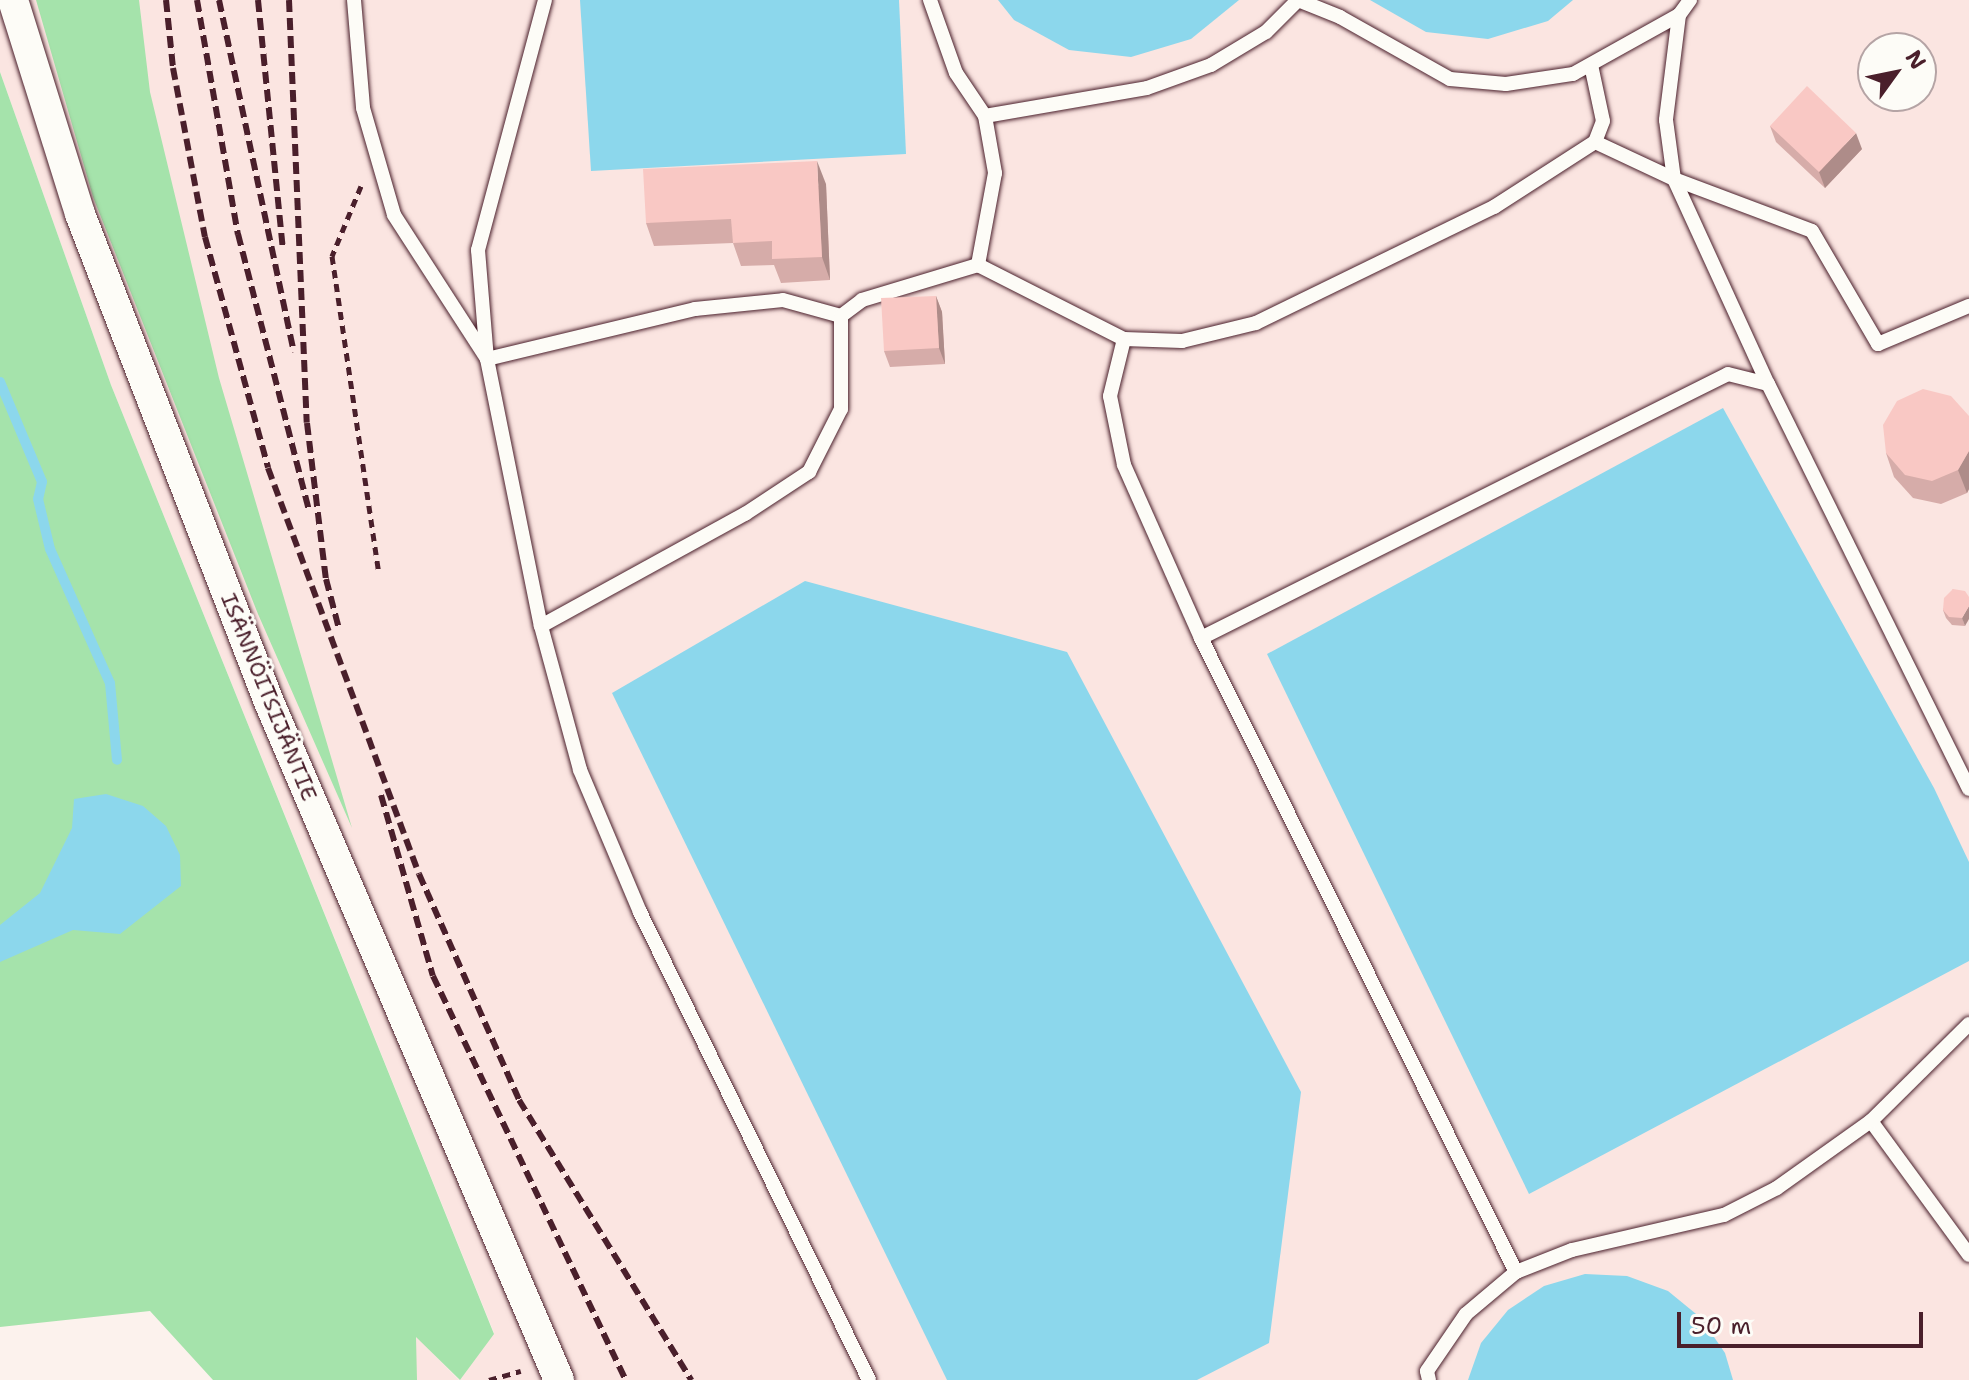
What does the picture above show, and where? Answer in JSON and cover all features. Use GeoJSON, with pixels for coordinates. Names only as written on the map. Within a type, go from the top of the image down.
{"type":"FeatureCollection","features":[{"type":"Feature","properties":{"kind":"street","name":"ISÄNNÖITSIJÄNTIE"},"geometry":{"type":"LineString","coordinates":[[13,0],[80,214],[269,702],[559,1380]]}},
{"type":"Feature","properties":{"kind":"lane"},"geometry":{"type":"LineString","coordinates":[[354,0],[363,108],[394,215],[487,359]]}},
{"type":"Feature","properties":{"kind":"lane"},"geometry":{"type":"LineString","coordinates":[[545,0],[478,250],[487,359],[541,626],[580,770],[640,912],[869,1380]]}},
{"type":"Feature","properties":{"kind":"lane"},"geometry":{"type":"LineString","coordinates":[[930,0],[956,73],[985,116],[995,173],[978,265]]}},
{"type":"Feature","properties":{"kind":"lane"},"geometry":{"type":"LineString","coordinates":[[985,116],[1147,88],[1211,65],[1266,32],[1298,0],[1340,17],[1450,79],[1506,84],[1573,74],[1679,15],[1690,0]]}},
{"type":"Feature","properties":{"kind":"lane"},"geometry":{"type":"LineString","coordinates":[[1679,15],[1666,120],[1674,179],[1768,384],[1969,789]]}},
{"type":"Feature","properties":{"kind":"lane"},"geometry":{"type":"LineString","coordinates":[[841,316],[862,300],[978,265],[1124,339],[1182,341],[1256,323],[1494,207],[1595,142],[1603,121],[1591,65]]}},
{"type":"Feature","properties":{"kind":"lane"},"geometry":{"type":"LineString","coordinates":[[1595,142],[1674,179],[1812,231],[1878,344],[1969,306]]}},
{"type":"Feature","properties":{"kind":"lane"},"geometry":{"type":"LineString","coordinates":[[487,359],[695,309],[783,300],[841,316]]}},
{"type":"Feature","properties":{"kind":"lane"},"geometry":{"type":"LineString","coordinates":[[541,626],[745,514],[809,472],[841,409],[841,316]]}},
{"type":"Feature","properties":{"kind":"lane"},"geometry":{"type":"LineString","coordinates":[[1124,339],[1110,396],[1124,465],[1201,638],[1516,1272]]}},
{"type":"Feature","properties":{"kind":"lane"},"geometry":{"type":"LineString","coordinates":[[1201,638],[1728,374],[1768,384]]}},
{"type":"Feature","properties":{"kind":"lane"},"geometry":{"type":"LineString","coordinates":[[1429,1380],[1427,1371],[1466,1314],[1516,1272],[1572,1250],[1724,1215],[1777,1188],[1871,1121],[1969,1024]]}},
{"type":"Feature","properties":{"kind":"lane"},"geometry":{"type":"LineString","coordinates":[[1871,1121],[1969,1255]]}},
{"type":"Feature","properties":{"kind":"path"},"geometry":{"type":"LineString","coordinates":[[376,152],[332,256],[379,573]]}},
{"type":"Feature","properties":{"kind":"shaded area"},"geometry":{"type":"Polygon","coordinates":[[[0,0],[1969,0],[1969,1380],[460,1380],[494,1333],[111,385],[0,72],[0,0]]]}},
{"type":"Feature","properties":{"kind":"shaded area"},"geometry":{"type":"Polygon","coordinates":[[[416,1336],[459,1380],[416,1380],[416,1336]]]}},
{"type":"Feature","properties":{"kind":"green space"},"geometry":{"type":"Polygon","coordinates":[[[36,0],[139,0],[150,92],[219,378],[352,828],[258,614],[93,197],[36,0]]]}},
{"type":"Feature","properties":{"kind":"green space"},"geometry":{"type":"Polygon","coordinates":[[[0,72],[111,385],[494,1334],[460,1380],[416,1337],[417,1380],[213,1380],[150,1311],[0,1327],[0,72]]]}},
{"type":"Feature","properties":{"kind":"water"},"geometry":{"type":"Polygon","coordinates":[[[580,0],[899,0],[906,154],[591,171],[580,0]]]}},
{"type":"Feature","properties":{"kind":"water"},"geometry":{"type":"Polygon","coordinates":[[[998,0],[1239,0],[1191,39],[1131,57],[1069,50],[1014,20],[998,0]]]}},
{"type":"Feature","properties":{"kind":"water"},"geometry":{"type":"Polygon","coordinates":[[[1370,0],[1573,0],[1548,21],[1488,39],[1426,32],[1370,0]]]}},
{"type":"Feature","properties":{"kind":"water"},"geometry":{"type":"Polygon","coordinates":[[[1723,408],[1934,788],[1969,862],[1969,961],[1529,1194],[1267,654],[1723,408]]]}},
{"type":"Feature","properties":{"kind":"water"},"geometry":{"type":"Polygon","coordinates":[[[805,581],[1067,652],[1301,1092],[1269,1343],[1197,1380],[947,1380],[612,693],[805,581]]]}},
{"type":"Feature","properties":{"kind":"water"},"geometry":{"type":"Polygon","coordinates":[[[106,794],[143,806],[166,826],[180,855],[181,886],[120,934],[73,930],[0,962],[0,925],[40,893],[72,828],[74,799],[106,794]]]}},
{"type":"Feature","properties":{"kind":"water"},"geometry":{"type":"Polygon","coordinates":[[[1585,1274],[1627,1276],[1668,1291],[1701,1318],[1725,1353],[1733,1380],[1468,1380],[1481,1343],[1508,1310],[1544,1286],[1585,1274]]]}},
{"type":"Feature","properties":{"kind":"building"},"geometry":{"type":"Polygon","coordinates":[[[1807,86],[1856,133],[1819,172],[1770,126],[1807,86]]]}},
{"type":"Feature","properties":{"kind":"building"},"geometry":{"type":"Polygon","coordinates":[[[817,161],[822,257],[772,259],[772,241],[733,243],[731,219],[646,223],[643,169],[817,161]]]}},
{"type":"Feature","properties":{"kind":"building"},"geometry":{"type":"Polygon","coordinates":[[[936,296],[939,348],[884,351],[881,298],[936,296]]]}},
{"type":"Feature","properties":{"kind":"building"},"geometry":{"type":"Polygon","coordinates":[[[1923,389],[1951,396],[1969,416],[1969,451],[1958,470],[1932,481],[1905,475],[1886,453],[1883,425],[1897,401],[1923,389]]]}},
{"type":"Feature","properties":{"kind":"building"},"geometry":{"type":"Polygon","coordinates":[[[1953,589],[1965,591],[1969,597],[1969,606],[1962,618],[1949,617],[1943,610],[1944,598],[1953,589]]]}},
{"type":"Feature","properties":{"kind":"waterway"},"geometry":{"type":"LineString","coordinates":[[0,382],[42,482],[38,499],[50,549],[110,683],[117,760]]}},
{"type":"Feature","properties":{"kind":"railway"},"geometry":{"type":"LineString","coordinates":[[166,0],[173,68],[205,237],[268,468],[419,874],[519,1100],[691,1380]]}},
{"type":"Feature","properties":{"kind":"railway"},"geometry":{"type":"LineString","coordinates":[[197,0],[238,234],[309,511]]}},
{"type":"Feature","properties":{"kind":"railway"},"geometry":{"type":"LineString","coordinates":[[219,0],[294,352]]}},
{"type":"Feature","properties":{"kind":"railway"},"geometry":{"type":"LineString","coordinates":[[258,0],[283,251]]}},
{"type":"Feature","properties":{"kind":"railway"},"geometry":{"type":"LineString","coordinates":[[289,0],[307,423],[326,579],[339,629]]}},
{"type":"Feature","properties":{"kind":"railway"},"geometry":{"type":"LineString","coordinates":[[381,795],[433,976],[626,1380]]}}]}
